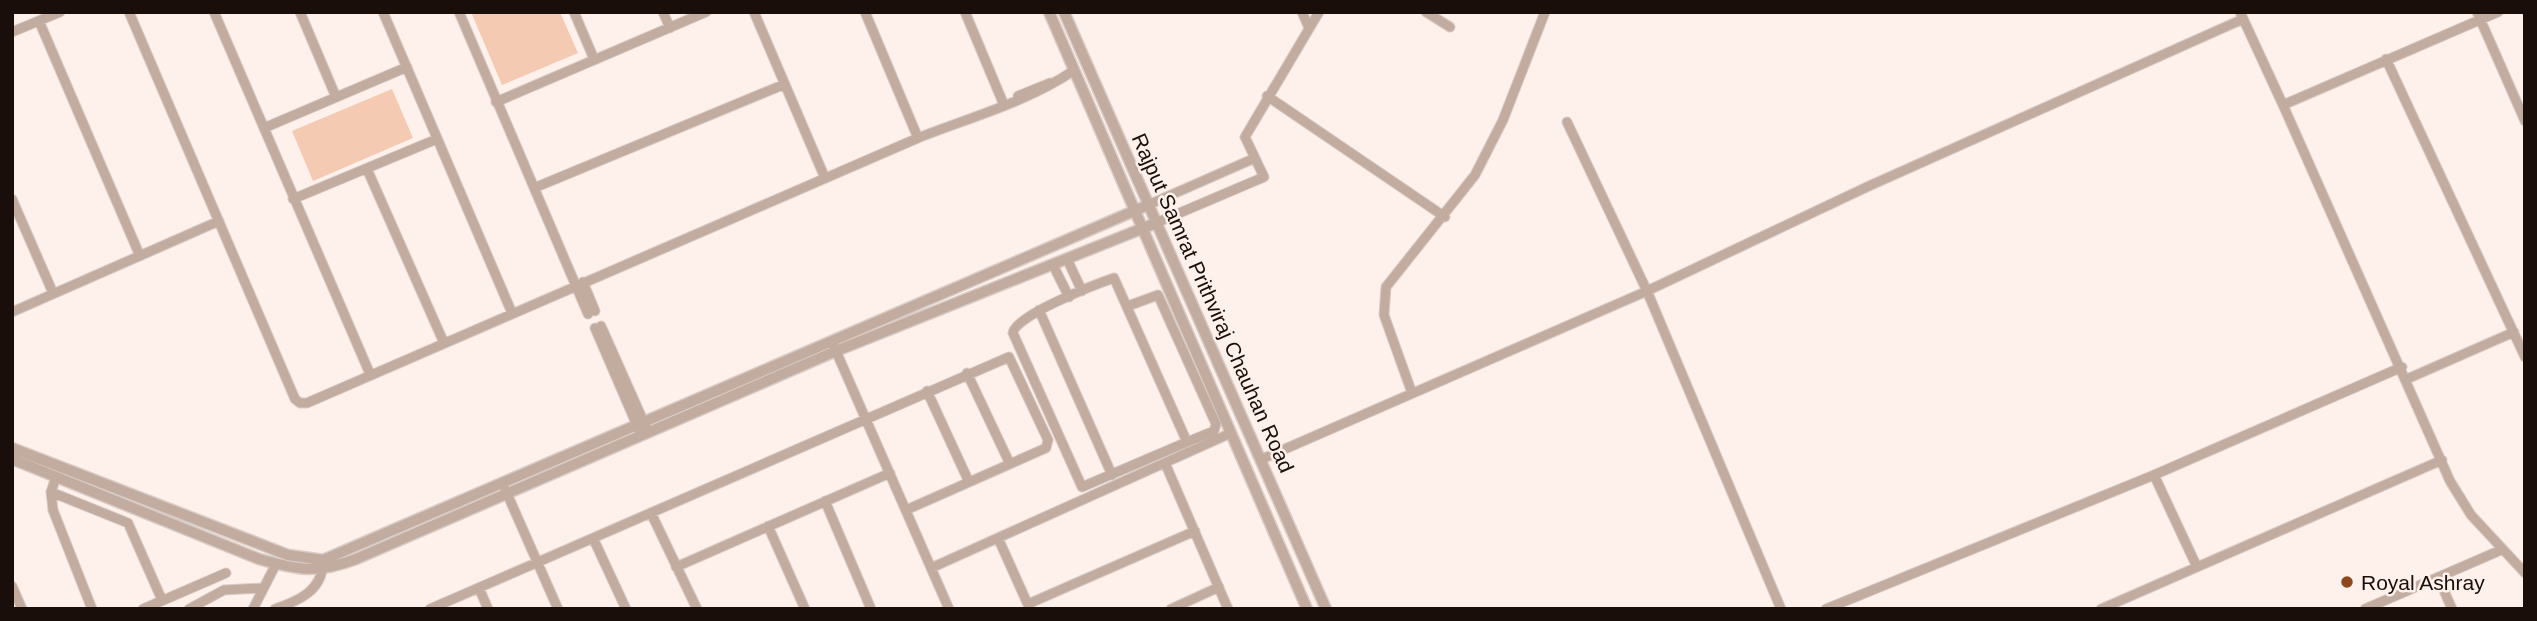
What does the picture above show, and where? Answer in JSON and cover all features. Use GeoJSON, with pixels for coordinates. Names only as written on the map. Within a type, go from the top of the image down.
{"type":"FeatureCollection","features":[{"type":"Feature","properties":{"kind":"street"},"geometry":{"type":"LineString","coordinates":[[12,32],[60,12]]}},
{"type":"Feature","properties":{"kind":"street"},"geometry":{"type":"LineString","coordinates":[[129,12],[295,399],[306,403],[919,138],[1044,91],[1073,71]]}},
{"type":"Feature","properties":{"kind":"street"},"geometry":{"type":"LineString","coordinates":[[214,12],[370,374]]}},
{"type":"Feature","properties":{"kind":"street"},"geometry":{"type":"LineString","coordinates":[[300,12],[336,97]]}},
{"type":"Feature","properties":{"kind":"street"},"geometry":{"type":"LineString","coordinates":[[383,12],[512,313]]}},
{"type":"Feature","properties":{"kind":"street"},"geometry":{"type":"LineString","coordinates":[[459,12],[534,188],[592,312]]}},
{"type":"Feature","properties":{"kind":"street"},"geometry":{"type":"LineString","coordinates":[[574,12],[594,59]]}},
{"type":"Feature","properties":{"kind":"street"},"geometry":{"type":"LineString","coordinates":[[663,12],[670,28]]}},
{"type":"Feature","properties":{"kind":"street"},"geometry":{"type":"LineString","coordinates":[[496,102],[706,12]]}},
{"type":"Feature","properties":{"kind":"street"},"geometry":{"type":"LineString","coordinates":[[754,12],[825,178]]}},
{"type":"Feature","properties":{"kind":"street"},"geometry":{"type":"LineString","coordinates":[[865,12],[919,138]]}},
{"type":"Feature","properties":{"kind":"street"},"geometry":{"type":"LineString","coordinates":[[965,12],[1006,104]]}},
{"type":"Feature","properties":{"kind":"street","name":"Rajput Samrat Prithviraj Chauhan Road"},"geometry":{"type":"LineString","coordinates":[[1049,12],[1307,609]]}},
{"type":"Feature","properties":{"kind":"street","name":"Rajput Samrat Prithviraj Chauhan Road"},"geometry":{"type":"LineString","coordinates":[[1064,12],[1326,609]]}},
{"type":"Feature","properties":{"kind":"street"},"geometry":{"type":"LineString","coordinates":[[1302,12],[1310,28]]}},
{"type":"Feature","properties":{"kind":"street"},"geometry":{"type":"LineString","coordinates":[[834,346],[1067,260],[1264,177],[1245,137],[1319,12]]}},
{"type":"Feature","properties":{"kind":"street"},"geometry":{"type":"LineString","coordinates":[[1426,12],[1450,27]]}},
{"type":"Feature","properties":{"kind":"street"},"geometry":{"type":"LineString","coordinates":[[1412,393],[1384,315],[1386,288],[1394,274],[1445,217],[1475,175],[1503,120],[1545,12]]}},
{"type":"Feature","properties":{"kind":"street"},"geometry":{"type":"LineString","coordinates":[[2283,105],[2479,16],[2498,12]]}},
{"type":"Feature","properties":{"kind":"street"},"geometry":{"type":"LineString","coordinates":[[1262,458],[1647,291],[2241,15],[2402,367],[2451,481],[2471,515],[2525,573]]}},
{"type":"Feature","properties":{"kind":"street"},"geometry":{"type":"LineString","coordinates":[[2479,16],[2525,121]]}},
{"type":"Feature","properties":{"kind":"street"},"geometry":{"type":"LineString","coordinates":[[39,22],[140,256]]}},
{"type":"Feature","properties":{"kind":"street"},"geometry":{"type":"LineString","coordinates":[[2386,59],[2525,358]]}},
{"type":"Feature","properties":{"kind":"street"},"geometry":{"type":"LineString","coordinates":[[264,128],[407,67]]}},
{"type":"Feature","properties":{"kind":"street"},"geometry":{"type":"LineString","coordinates":[[534,188],[785,84]]}},
{"type":"Feature","properties":{"kind":"street"},"geometry":{"type":"LineString","coordinates":[[1267,96],[1445,217]]}},
{"type":"Feature","properties":{"kind":"street"},"geometry":{"type":"LineString","coordinates":[[1567,122],[1647,291],[1781,609]]}},
{"type":"Feature","properties":{"kind":"street"},"geometry":{"type":"LineString","coordinates":[[293,199],[437,139]]}},
{"type":"Feature","properties":{"kind":"street"},"geometry":{"type":"LineString","coordinates":[[12,459],[276,564],[300,570],[356,559],[505,489],[1255,158]]}},
{"type":"Feature","properties":{"kind":"street"},"geometry":{"type":"LineString","coordinates":[[367,169],[444,343]]}},
{"type":"Feature","properties":{"kind":"street"},"geometry":{"type":"LineString","coordinates":[[12,199],[53,293]]}},
{"type":"Feature","properties":{"kind":"street"},"geometry":{"type":"LineString","coordinates":[[12,312],[219,221]]}},
{"type":"Feature","properties":{"kind":"street"},"geometry":{"type":"LineString","coordinates":[[1067,260],[1082,291]]}},
{"type":"Feature","properties":{"kind":"street"},"geometry":{"type":"LineString","coordinates":[[1053,265],[1069,297]]}},
{"type":"Feature","properties":{"kind":"street"},"geometry":{"type":"LineString","coordinates":[[1128,306],[1157,295],[1216,424],[1213,431],[1086,486],[1078,484],[1013,332],[1018,322],[1039,310],[1114,278],[1187,442]]}},
{"type":"Feature","properties":{"kind":"street"},"geometry":{"type":"LineString","coordinates":[[1039,310],[1112,475]]}},
{"type":"Feature","properties":{"kind":"street"},"geometry":{"type":"LineString","coordinates":[[598,327],[642,428]]}},
{"type":"Feature","properties":{"kind":"street"},"geometry":{"type":"LineString","coordinates":[[2407,379],[2514,332]]}},
{"type":"Feature","properties":{"kind":"street"},"geometry":{"type":"LineString","coordinates":[[834,346],[949,609]]}},
{"type":"Feature","properties":{"kind":"street"},"geometry":{"type":"LineString","coordinates":[[437,607],[1005,356],[1012,360],[1049,444],[1046,449],[906,510]]}},
{"type":"Feature","properties":{"kind":"street"},"geometry":{"type":"LineString","coordinates":[[1826,609],[2154,475],[2402,367]]}},
{"type":"Feature","properties":{"kind":"street"},"geometry":{"type":"LineString","coordinates":[[967,373],[1010,464]]}},
{"type":"Feature","properties":{"kind":"street"},"geometry":{"type":"LineString","coordinates":[[927,391],[969,482]]}},
{"type":"Feature","properties":{"kind":"street"},"geometry":{"type":"LineString","coordinates":[[931,568],[1231,433]]}},
{"type":"Feature","properties":{"kind":"street"},"geometry":{"type":"LineString","coordinates":[[12,448],[288,555],[322,565]]}},
{"type":"Feature","properties":{"kind":"street"},"geometry":{"type":"LineString","coordinates":[[2101,609],[2442,460]]}},
{"type":"Feature","properties":{"kind":"street"},"geometry":{"type":"LineString","coordinates":[[1166,463],[1228,609]]}},
{"type":"Feature","properties":{"kind":"street"},"geometry":{"type":"LineString","coordinates":[[676,566],[890,473]]}},
{"type":"Feature","properties":{"kind":"street"},"geometry":{"type":"LineString","coordinates":[[2154,475],[2197,567]]}},
{"type":"Feature","properties":{"kind":"street"},"geometry":{"type":"LineString","coordinates":[[56,477],[51,492],[53,510],[92,609]]}},
{"type":"Feature","properties":{"kind":"street"},"geometry":{"type":"LineString","coordinates":[[505,489],[558,609]]}},
{"type":"Feature","properties":{"kind":"street"},"geometry":{"type":"LineString","coordinates":[[51,492],[128,523],[162,600]]}},
{"type":"Feature","properties":{"kind":"street"},"geometry":{"type":"LineString","coordinates":[[825,501],[872,609]]}},
{"type":"Feature","properties":{"kind":"street"},"geometry":{"type":"LineString","coordinates":[[651,513],[696,609]]}},
{"type":"Feature","properties":{"kind":"street"},"geometry":{"type":"LineString","coordinates":[[768,526],[805,609]]}},
{"type":"Feature","properties":{"kind":"street"},"geometry":{"type":"LineString","coordinates":[[998,538],[1029,607],[1195,531]]}},
{"type":"Feature","properties":{"kind":"street"},"geometry":{"type":"LineString","coordinates":[[593,538],[626,609]]}},
{"type":"Feature","properties":{"kind":"street"},"geometry":{"type":"LineString","coordinates":[[2365,609],[2501,550]]}},
{"type":"Feature","properties":{"kind":"street"},"geometry":{"type":"LineString","coordinates":[[253,609],[276,564]]}},
{"type":"Feature","properties":{"kind":"street"},"geometry":{"type":"LineString","coordinates":[[275,609],[306,596],[322,565]]}},
{"type":"Feature","properties":{"kind":"street"},"geometry":{"type":"LineString","coordinates":[[143,609],[226,573]]}},
{"type":"Feature","properties":{"kind":"street"},"geometry":{"type":"LineString","coordinates":[[2438,577],[2452,609]]}},
{"type":"Feature","properties":{"kind":"street"},"geometry":{"type":"LineString","coordinates":[[12,586],[22,609]]}},
{"type":"Feature","properties":{"kind":"street"},"geometry":{"type":"LineString","coordinates":[[1171,609],[1219,587]]}},
{"type":"Feature","properties":{"kind":"street"},"geometry":{"type":"LineString","coordinates":[[189,609],[224,590],[264,588]]}},
{"type":"Feature","properties":{"kind":"street"},"geometry":{"type":"LineString","coordinates":[[479,588],[488,609]]}},
{"type":"Feature","properties":{"kind":"shaded area"},"geometry":{"type":"Polygon","coordinates":[[[471,12],[560,12],[578,53],[502,85],[471,12]]]}},
{"type":"Feature","properties":{"kind":"shaded area"},"geometry":{"type":"Polygon","coordinates":[[[392,89],[413,138],[313,181],[292,131],[392,89]]]}},
{"type":"Feature","properties":{"kind":"place","name":"Royal Ashray"},"geometry":{"type":"Point","coordinates":[2347,582]}}]}
